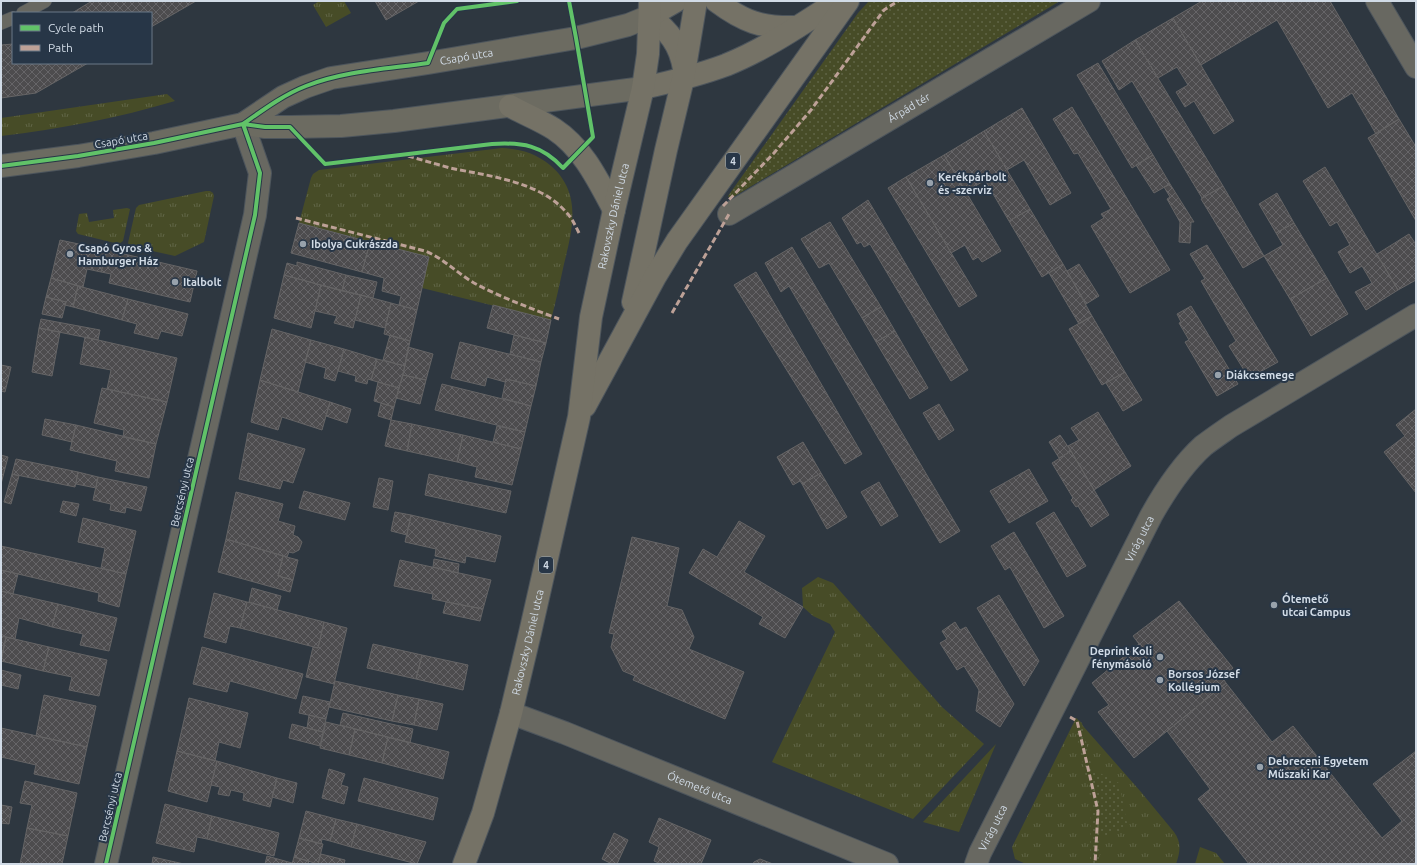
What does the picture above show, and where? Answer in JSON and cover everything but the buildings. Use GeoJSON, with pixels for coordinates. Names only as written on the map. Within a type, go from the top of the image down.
{"type":"FeatureCollection","features":[{"type":"Feature","properties":{"kind":"main road"},"geometry":{"type":"LineString","coordinates":[[676,1],[650,9],[677,46],[683,64],[683,79]]}},
{"type":"Feature","properties":{"kind":"main road"},"geometry":{"type":"LineString","coordinates":[[628,327],[666,150],[683,79],[696,1]]}},
{"type":"Feature","properties":{"kind":"main road"},"geometry":{"type":"LineString","coordinates":[[716,1],[735,15],[757,24],[779,28],[798,27]]}},
{"type":"Feature","properties":{"kind":"main road"},"geometry":{"type":"LineString","coordinates":[[643,88],[683,79],[727,64],[798,27],[838,1]]}},
{"type":"Feature","properties":{"kind":"main road","name":"4"},"geometry":{"type":"LineString","coordinates":[[628,327],[655,277],[677,241],[848,1]]}},
{"type":"Feature","properties":{"kind":"main road","name":"Rakovszky Dániel utca"},"geometry":{"type":"LineString","coordinates":[[464,864],[483,813],[511,713],[579,417],[591,317],[614,210],[643,88],[648,54],[650,9]]}},
{"type":"Feature","properties":{"kind":"main road"},"geometry":{"type":"LineString","coordinates":[[510,106],[553,129],[567,139],[589,165],[614,210]]}},
{"type":"Feature","properties":{"kind":"main road","name":"Rakovszky Dániel utca"},"geometry":{"type":"LineString","coordinates":[[579,417],[628,327]]}},
{"type":"Feature","properties":{"kind":"street","name":"Árpád tér"},"geometry":{"type":"LineString","coordinates":[[728,214],[1089,1]]}},
{"type":"Feature","properties":{"kind":"street"},"geometry":{"type":"LineString","coordinates":[[1377,1],[1416,67]]}},
{"type":"Feature","properties":{"kind":"street","name":"Csapó utca"},"geometry":{"type":"LineString","coordinates":[[243,124],[282,97],[305,86],[331,78],[576,38],[621,27],[650,9]]}},
{"type":"Feature","properties":{"kind":"street","name":"Csapó utca"},"geometry":{"type":"LineString","coordinates":[[1,166],[78,156],[154,143],[243,124],[266,127],[341,126],[394,121],[643,88]]}},
{"type":"Feature","properties":{"kind":"street","name":"Bercsényi utca"},"geometry":{"type":"LineString","coordinates":[[106,864],[255,215],[260,174],[243,124]]}},
{"type":"Feature","properties":{"kind":"street","name":"Virág utca"},"geometry":{"type":"LineString","coordinates":[[976,864],[1004,804],[1147,523],[1159,501],[1179,472],[1203,446],[1231,426],[1416,315]]}},
{"type":"Feature","properties":{"kind":"street","name":"Ótemető utca"},"geometry":{"type":"LineString","coordinates":[[511,713],[565,733],[887,864]]}},
{"type":"Feature","properties":{"kind":"lane"},"geometry":{"type":"LineString","coordinates":[[26,12],[45,1]]}},
{"type":"Feature","properties":{"kind":"green space"},"geometry":{"type":"Polygon","coordinates":[[[319,1],[344,1],[351,13],[326,27],[313,5],[319,1]]]}},
{"type":"Feature","properties":{"kind":"green space"},"geometry":{"type":"Polygon","coordinates":[[[869,1],[1060,1],[730,199],[728,196],[858,13],[869,1]]]}},
{"type":"Feature","properties":{"kind":"green space"},"geometry":{"type":"Polygon","coordinates":[[[167,94],[175,101],[132,113],[89,122],[1,136],[1,118],[167,94]]]}},
{"type":"Feature","properties":{"kind":"green space"},"geometry":{"type":"Polygon","coordinates":[[[502,148],[528,152],[539,157],[550,165],[567,187],[571,199],[572,224],[570,237],[551,320],[422,288],[429,257],[299,223],[311,178],[313,174],[319,170],[502,148]]]}},
{"type":"Feature","properties":{"kind":"green space"},"geometry":{"type":"Polygon","coordinates":[[[210,191],[214,196],[204,242],[175,256],[130,246],[128,243],[136,208],[139,205],[210,191]]]}},
{"type":"Feature","properties":{"kind":"green space"},"geometry":{"type":"Polygon","coordinates":[[[130,209],[123,241],[119,244],[78,234],[76,231],[79,214],[87,213],[89,222],[114,218],[113,210],[130,209]]]}},
{"type":"Feature","properties":{"kind":"green space"},"geometry":{"type":"Polygon","coordinates":[[[818,577],[833,583],[942,707],[984,744],[913,819],[772,762],[835,632],[830,624],[813,616],[803,607],[802,588],[818,577]]]}},
{"type":"Feature","properties":{"kind":"green space"},"geometry":{"type":"Polygon","coordinates":[[[1076,718],[1141,792],[1177,836],[1180,848],[1176,864],[1026,864],[1015,859],[1012,847],[1076,718]]]}},
{"type":"Feature","properties":{"kind":"green space"},"geometry":{"type":"Polygon","coordinates":[[[1076,718],[1082,723],[1092,769],[1119,783],[1128,828],[1101,837],[1099,864],[1090,864],[1091,800],[1074,723],[1076,718]]]}},
{"type":"Feature","properties":{"kind":"green space"},"geometry":{"type":"Polygon","coordinates":[[[996,744],[959,832],[923,822],[996,744]]]}},
{"type":"Feature","properties":{"kind":"green space"},"geometry":{"type":"Polygon","coordinates":[[[1200,847],[1216,853],[1225,864],[1195,864],[1200,847]]]}},
{"type":"Feature","properties":{"kind":"marked path"},"geometry":{"type":"LineString","coordinates":[[723,206],[774,153],[811,110],[884,10],[898,1]]}},
{"type":"Feature","properties":{"kind":"marked path"},"geometry":{"type":"LineString","coordinates":[[408,156],[450,168],[512,181],[542,193],[566,212],[579,233]]}},
{"type":"Feature","properties":{"kind":"marked path"},"geometry":{"type":"LineString","coordinates":[[672,313],[729,214]]}},
{"type":"Feature","properties":{"kind":"marked path"},"geometry":{"type":"LineString","coordinates":[[296,218],[425,251],[432,254],[474,283],[515,302],[559,319]]}},
{"type":"Feature","properties":{"kind":"marked path"},"geometry":{"type":"LineString","coordinates":[[1070,717],[1077,721],[1098,811],[1095,864]]}},
{"type":"Feature","properties":{"kind":"cycle path"},"geometry":{"type":"LineString","coordinates":[[243,124],[273,103],[289,94],[320,81],[366,71],[428,63],[444,23],[457,9],[517,1]]}},
{"type":"Feature","properties":{"kind":"cycle path"},"geometry":{"type":"LineString","coordinates":[[1,166],[78,156],[154,143],[243,124],[265,127],[290,127],[325,164],[492,144],[513,144],[539,150],[547,154],[563,168],[593,137],[569,1]]}},
{"type":"Feature","properties":{"kind":"cycle path"},"geometry":{"type":"LineString","coordinates":[[106,864],[255,215],[260,173],[243,124]]}},
{"type":"Feature","properties":{"kind":"place","name":"Kerékpárbolt és -szerviz"},"geometry":{"type":"Point","coordinates":[930,183]}},
{"type":"Feature","properties":{"kind":"place","name":"Ibolya Cukrászda"},"geometry":{"type":"Point","coordinates":[303,244]}},
{"type":"Feature","properties":{"kind":"place","name":"Csapó Gyros & Hamburger Ház"},"geometry":{"type":"Point","coordinates":[70,254]}},
{"type":"Feature","properties":{"kind":"place","name":"Italbolt"},"geometry":{"type":"Point","coordinates":[175,282]}},
{"type":"Feature","properties":{"kind":"place","name":"Diákcsemege"},"geometry":{"type":"Point","coordinates":[1218,375]}},
{"type":"Feature","properties":{"kind":"place","name":"Ótemető utcai Campus"},"geometry":{"type":"Point","coordinates":[1274,605]}},
{"type":"Feature","properties":{"kind":"place","name":"Deprint Koli fénymásoló"},"geometry":{"type":"Point","coordinates":[1160,657]}},
{"type":"Feature","properties":{"kind":"place","name":"Borsos József Kollégium"},"geometry":{"type":"Point","coordinates":[1160,680]}},
{"type":"Feature","properties":{"kind":"place","name":"Debreceni Egyetem Műszaki Kar"},"geometry":{"type":"Point","coordinates":[1260,767]}}]}
